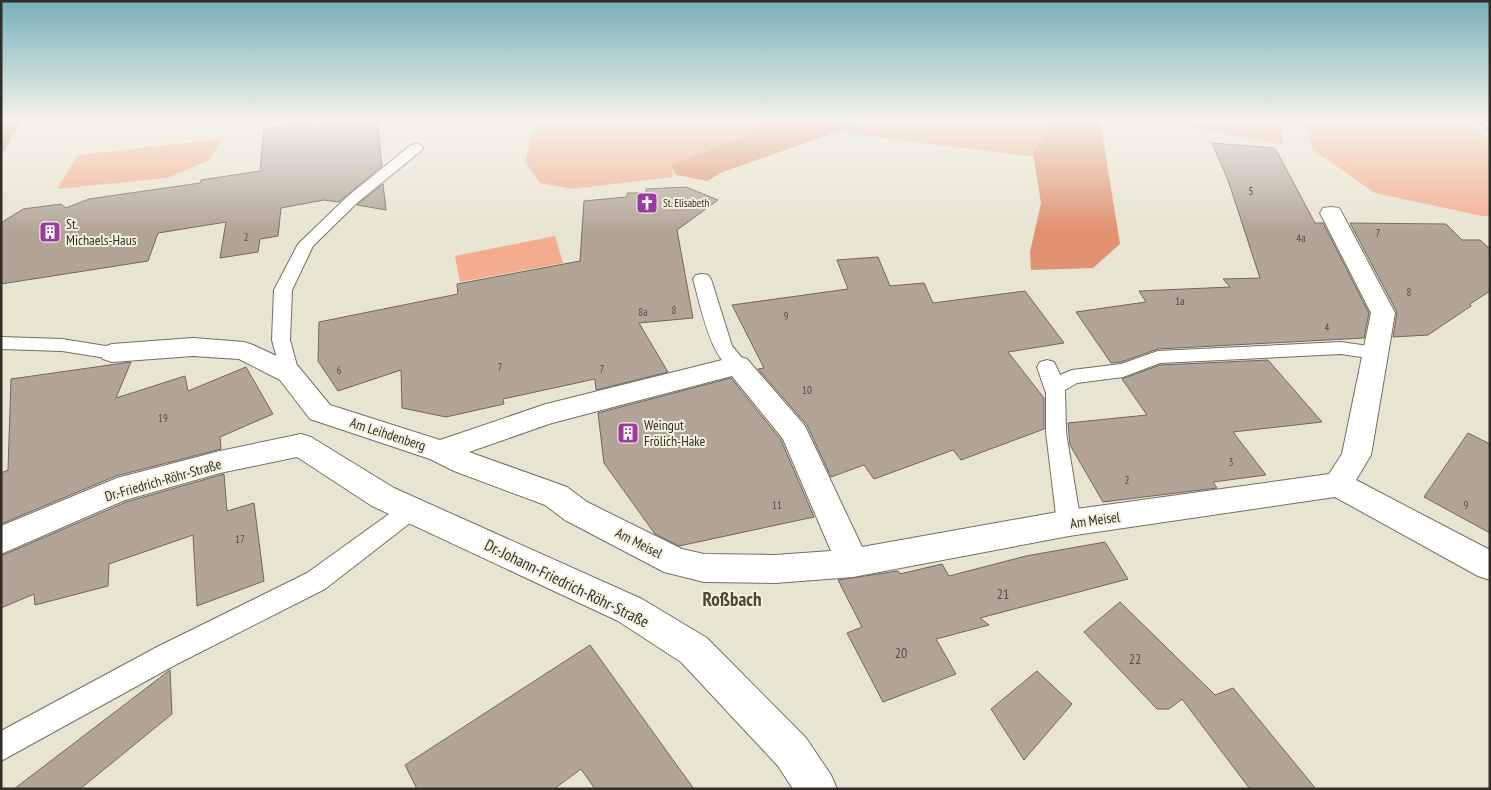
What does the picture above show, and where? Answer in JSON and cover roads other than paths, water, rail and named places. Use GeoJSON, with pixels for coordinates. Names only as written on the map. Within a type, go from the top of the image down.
{"type":"FeatureCollection","features":[{"type":"Feature","properties":{"kind":"street"},"geometry":{"type":"LineString","coordinates":[[1332,213],[1383,313],[1356,455],[1338,485],[1490,566]]}},
{"type":"Feature","properties":{"kind":"street"},"geometry":{"type":"LineString","coordinates":[[112,353],[193,347],[244,351],[289,373],[320,412],[301,445]]}},
{"type":"Feature","properties":{"kind":"street"},"geometry":{"type":"LineString","coordinates":[[738,366],[796,434],[853,563]]}},
{"type":"Feature","properties":{"kind":"street","name":"Am Leihdenberg"},"geometry":{"type":"LineString","coordinates":[[320,412],[440,451],[546,414],[738,366]]}},
{"type":"Feature","properties":{"kind":"street","name":"Dr.-Johann-Friedrich-Röhr-Straße"},"geometry":{"type":"LineString","coordinates":[[301,445],[383,496],[630,610],[694,650],[792,752],[817,789]]}},
{"type":"Feature","properties":{"kind":"street","name":"Dr.-Friedrich-Röhr-Straße"},"geometry":{"type":"LineString","coordinates":[[1,541],[117,490],[220,462],[301,445]]}},
{"type":"Feature","properties":{"kind":"street","name":"Am Meisel"},"geometry":{"type":"LineString","coordinates":[[440,451],[465,463],[556,496],[576,511],[676,562],[704,568],[775,569],[853,563],[1070,523],[1338,485]]}},
{"type":"Feature","properties":{"kind":"lane"},"geometry":{"type":"LineString","coordinates":[[289,373],[281,340],[283,290],[306,244],[372,183],[405,157]]}},
{"type":"Feature","properties":{"kind":"lane"},"geometry":{"type":"LineString","coordinates":[[702,280],[723,348],[738,366]]}},
{"type":"Feature","properties":{"kind":"lane"},"geometry":{"type":"LineString","coordinates":[[1,343],[62,345],[112,353]]}},
{"type":"Feature","properties":{"kind":"lane"},"geometry":{"type":"LineString","coordinates":[[1070,523],[1056,432],[1056,393],[1051,377],[1123,370],[1158,356],[1341,348],[1375,353]]}},
{"type":"Feature","properties":{"kind":"lane"},"geometry":{"type":"LineString","coordinates":[[1,747],[166,656],[316,581],[411,510]]}},
{"type":"Feature","properties":{"kind":"place","name":"St. Elisabeth"},"geometry":{"type":"Point","coordinates":[647,203]}},
{"type":"Feature","properties":{"kind":"place","name":"St. Michaels-Haus"},"geometry":{"type":"Point","coordinates":[50,232]}},
{"type":"Feature","properties":{"kind":"place","name":"Weingut Frölich-Hake"},"geometry":{"type":"Point","coordinates":[628,433]}},
{"type":"Feature","properties":{"kind":"district","name":"Roßbach"},"geometry":{"type":"Point","coordinates":[732,599]}}]}
